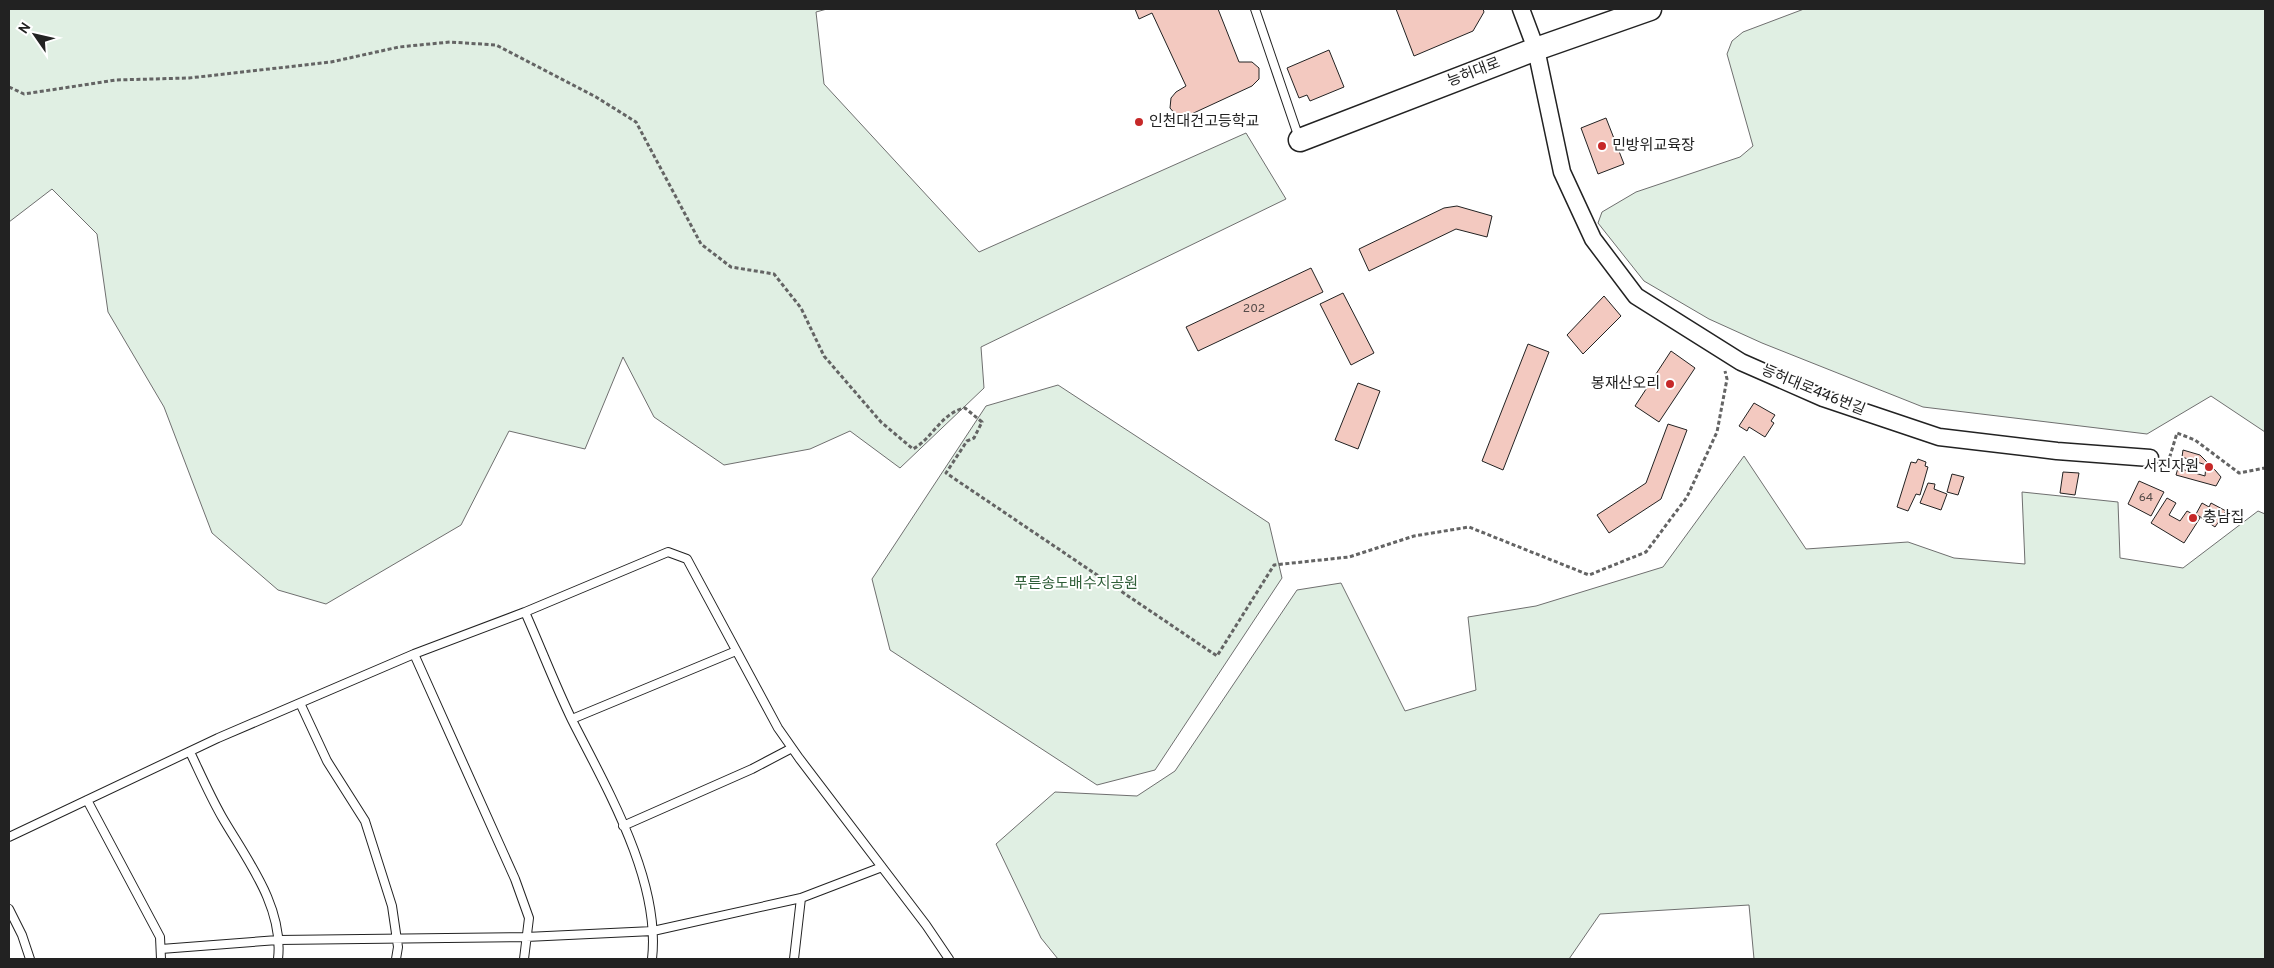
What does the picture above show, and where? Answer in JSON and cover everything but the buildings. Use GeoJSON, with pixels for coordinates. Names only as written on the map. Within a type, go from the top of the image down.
{"type":"FeatureCollection","features":[{"type":"Feature","properties":{"kind":"main road","name":"능허대로"},"geometry":{"type":"LineString","coordinates":[[1300,140],[1536,50],[1650,9]]}},
{"type":"Feature","properties":{"kind":"street","name":"능허대로446번길"},"geometry":{"type":"LineString","coordinates":[[1521,9],[1536,50],[1562,172],[1593,239],[1636,296],[1741,362],[1822,398],[1939,437],[2057,451],[2150,458]]}},
{"type":"Feature","properties":{"kind":"lane"},"geometry":{"type":"LineString","coordinates":[[1254,9],[1300,140]]}},
{"type":"Feature","properties":{"kind":"lane"},"geometry":{"type":"LineString","coordinates":[[9,837],[190,752],[300,703],[414,654],[524,612],[668,552],[687,559],[778,728],[926,925],[948,959]]}},
{"type":"Feature","properties":{"kind":"lane"},"geometry":{"type":"LineString","coordinates":[[524,612],[572,718],[608,788],[641,872],[653,931],[652,959]]}},
{"type":"Feature","properties":{"kind":"lane"},"geometry":{"type":"LineString","coordinates":[[572,718],[736,651]]}},
{"type":"Feature","properties":{"kind":"lane"},"geometry":{"type":"LineString","coordinates":[[414,654],[515,879],[529,918],[524,959]]}},
{"type":"Feature","properties":{"kind":"lane"},"geometry":{"type":"LineString","coordinates":[[300,703],[327,761],[365,821],[392,906],[396,939],[396,959]]}},
{"type":"Feature","properties":{"kind":"lane"},"geometry":{"type":"LineString","coordinates":[[623,826],[752,769],[792,748]]}},
{"type":"Feature","properties":{"kind":"lane"},"geometry":{"type":"LineString","coordinates":[[190,752],[221,816],[243,851],[270,905],[278,930],[278,959]]}},
{"type":"Feature","properties":{"kind":"lane"},"geometry":{"type":"LineString","coordinates":[[87,800],[160,937],[160,959]]}},
{"type":"Feature","properties":{"kind":"lane"},"geometry":{"type":"LineString","coordinates":[[161,949],[278,940],[526,937],[653,931],[801,898],[882,867]]}},
{"type":"Feature","properties":{"kind":"lane"},"geometry":{"type":"LineString","coordinates":[[794,959],[801,898]]}},
{"type":"Feature","properties":{"kind":"lane"},"geometry":{"type":"LineString","coordinates":[[9,910],[22,935],[30,959]]}},
{"type":"Feature","properties":{"kind":"path"},"geometry":{"type":"LineString","coordinates":[[9,87],[24,94],[116,80],[189,78],[331,62],[399,47],[450,42],[496,45],[596,97],[636,122],[701,244],[731,267],[774,274],[801,308],[824,356],[881,422],[913,449],[923,444],[939,425],[958,409],[965,408],[982,422],[974,438],[967,441],[946,473],[1217,656],[1274,565],[1349,557],[1414,536],[1469,527],[1589,575],[1646,552],[1687,497],[1716,432],[1727,378],[1724,364]]}},
{"type":"Feature","properties":{"kind":"path"},"geometry":{"type":"LineString","coordinates":[[2177,433],[2194,440],[2239,473],[2265,468]]}},
{"type":"Feature","properties":{"kind":"green space"},"geometry":{"type":"Polygon","coordinates":[[[9,9],[827,9],[816,12],[824,84],[979,252],[1246,133],[1286,199],[981,347],[984,388],[900,468],[850,431],[810,449],[724,465],[654,417],[623,357],[585,449],[509,431],[461,525],[326,604],[278,590],[212,533],[164,407],[108,312],[97,234],[52,189],[9,222],[9,9]]]}},
{"type":"Feature","properties":{"kind":"green space"},"geometry":{"type":"Polygon","coordinates":[[[1804,9],[2265,9],[2265,432],[2211,396],[2147,434],[1923,407],[1762,343],[1709,319],[1644,281],[1598,223],[1602,212],[1636,192],[1740,157],[1753,146],[1727,54],[1732,41],[1743,32],[1804,9]]]}},
{"type":"Feature","properties":{"kind":"green space","name":"푸른송도배수지공원"},"geometry":{"type":"Polygon","coordinates":[[[1058,385],[1269,523],[1282,578],[1155,770],[1097,785],[890,650],[872,579],[986,406],[1058,385]]]}},
{"type":"Feature","properties":{"kind":"green space"},"geometry":{"type":"Polygon","coordinates":[[[1744,456],[1806,549],[1908,542],[1954,558],[2025,564],[2022,492],[2118,502],[2120,558],[2183,568],[2258,511],[2265,514],[2265,959],[1754,959],[1749,905],[1600,914],[1569,959],[1058,959],[1041,938],[996,844],[1055,792],[1137,796],[1175,771],[1297,590],[1341,583],[1405,711],[1476,690],[1468,617],[1536,606],[1663,567],[1744,456]]]}},
{"type":"Feature","properties":{"kind":"place","name":"인천대건고등학교"},"geometry":{"type":"Point","coordinates":[1139,122]}},
{"type":"Feature","properties":{"kind":"place","name":"민방위교육장"},"geometry":{"type":"Point","coordinates":[1602,146]}},
{"type":"Feature","properties":{"kind":"place","name":"봉재산오리"},"geometry":{"type":"Point","coordinates":[1670,384]}},
{"type":"Feature","properties":{"kind":"place","name":"서진자원"},"geometry":{"type":"Point","coordinates":[2209,467]}},
{"type":"Feature","properties":{"kind":"place","name":"충남집"},"geometry":{"type":"Point","coordinates":[2193,518]}}]}
